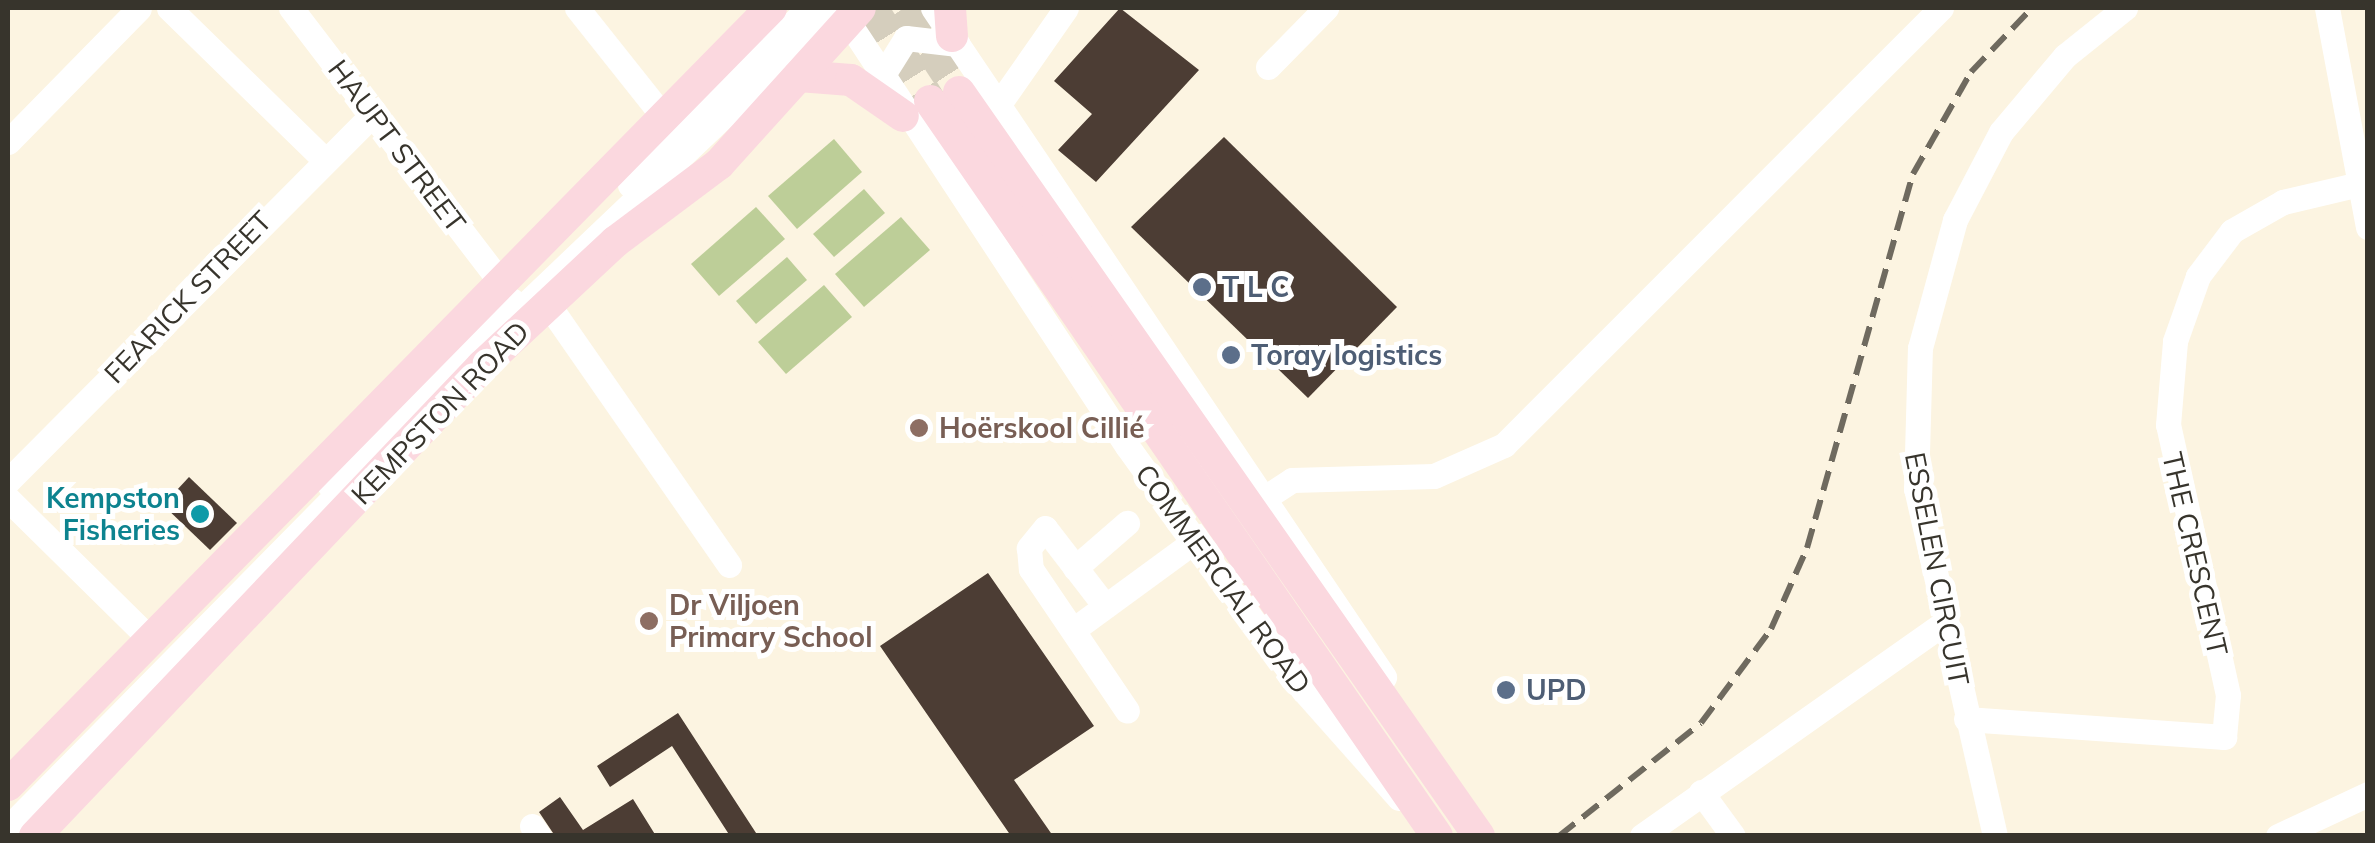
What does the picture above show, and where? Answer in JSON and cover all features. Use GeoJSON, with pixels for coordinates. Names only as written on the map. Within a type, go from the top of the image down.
{"type":"FeatureCollection","features":[{"type":"Feature","properties":{"kind":"main road","name":"KEMPSTON ROAD"},"geometry":{"type":"LineString","coordinates":[[35,836],[546,302],[719,164],[799,76],[846,11]]}},
{"type":"Feature","properties":{"kind":"main road","name":"KEMPSTON ROAD"},"geometry":{"type":"LineString","coordinates":[[8,784],[666,120],[762,12]]}},
{"type":"Feature","properties":{"kind":"main road"},"geometry":{"type":"LineString","coordinates":[[799,76],[851,80],[931,103]]}},
{"type":"Feature","properties":{"kind":"main road","name":"COMMERCIAL ROAD"},"geometry":{"type":"LineString","coordinates":[[931,103],[1407,727],[1474,828]]}},
{"type":"Feature","properties":{"kind":"main road","name":"COMMERCIAL ROAD"},"geometry":{"type":"LineString","coordinates":[[931,103],[1435,833]]}},
{"type":"Feature","properties":{"kind":"street"},"geometry":{"type":"LineString","coordinates":[[8,142],[139,8]]}},
{"type":"Feature","properties":{"kind":"street"},"geometry":{"type":"LineString","coordinates":[[170,8],[324,159]]}},
{"type":"Feature","properties":{"kind":"street","name":"HAUPT STREET"},"geometry":{"type":"LineString","coordinates":[[291,8],[503,285]]}},
{"type":"Feature","properties":{"kind":"street"},"geometry":{"type":"LineString","coordinates":[[577,8],[666,120]]}},
{"type":"Feature","properties":{"kind":"street"},"geometry":{"type":"LineString","coordinates":[[8,807],[808,8]]}},
{"type":"Feature","properties":{"kind":"street","name":"COMMERCIAL ROAD"},"geometry":{"type":"LineString","coordinates":[[934,8],[954,29],[998,104],[1269,495],[1407,727]]}},
{"type":"Feature","properties":{"kind":"street"},"geometry":{"type":"LineString","coordinates":[[998,104],[1066,8]]}},
{"type":"Feature","properties":{"kind":"street"},"geometry":{"type":"LineString","coordinates":[[1268,67],[1326,8]]}},
{"type":"Feature","properties":{"kind":"street"},"geometry":{"type":"LineString","coordinates":[[1269,495],[1292,480],[1434,476],[1504,446],[1942,8]]}},
{"type":"Feature","properties":{"kind":"street","name":"ESSELEN CIRCUIT"},"geometry":{"type":"LineString","coordinates":[[1995,836],[1916,489],[1914,397],[1955,220],[2029,92],[2126,8]]}},
{"type":"Feature","properties":{"kind":"street"},"geometry":{"type":"LineString","coordinates":[[2327,8],[2368,227]]}},
{"type":"Feature","properties":{"kind":"street"},"geometry":{"type":"LineString","coordinates":[[8,828],[590,239],[722,126],[846,11]]}},
{"type":"Feature","properties":{"kind":"street","name":"COMMERCIAL ROAD"},"geometry":{"type":"LineString","coordinates":[[846,11],[881,78],[931,103],[1196,540],[1346,744],[1435,833]]}},
{"type":"Feature","properties":{"kind":"street"},"geometry":{"type":"LineString","coordinates":[[881,78],[906,38],[954,29]]}},
{"type":"Feature","properties":{"kind":"street","name":"FEARICK STREET"},"geometry":{"type":"LineString","coordinates":[[8,481],[324,159],[372,115]]}},
{"type":"Feature","properties":{"kind":"street","name":"THE CRESCENT"},"geometry":{"type":"LineString","coordinates":[[1966,719],[2203,742],[2230,730],[2175,479],[2168,425],[2175,341],[2198,276],[2232,232],[2283,202],[2359,184]]}},
{"type":"Feature","properties":{"kind":"street"},"geometry":{"type":"LineString","coordinates":[[546,302],[730,565]]}},
{"type":"Feature","properties":{"kind":"street"},"geometry":{"type":"LineString","coordinates":[[8,499],[152,640]]}},
{"type":"Feature","properties":{"kind":"street"},"geometry":{"type":"LineString","coordinates":[[1075,568],[1127,524]]}},
{"type":"Feature","properties":{"kind":"street"},"geometry":{"type":"LineString","coordinates":[[1105,606],[1044,528],[1032,540],[1030,569],[1127,711]]}},
{"type":"Feature","properties":{"kind":"street"},"geometry":{"type":"LineString","coordinates":[[1073,630],[1196,540]]}},
{"type":"Feature","properties":{"kind":"street"},"geometry":{"type":"LineString","coordinates":[[1642,836],[1944,624]]}},
{"type":"Feature","properties":{"kind":"street"},"geometry":{"type":"LineString","coordinates":[[1702,792],[1733,836]]}},
{"type":"Feature","properties":{"kind":"street"},"geometry":{"type":"LineString","coordinates":[[2278,836],[2368,794]]}},
{"type":"Feature","properties":{"kind":"green space"},"geometry":{"type":"Polygon","coordinates":[[[834,139],[862,172],[797,229],[768,196],[834,139]]]}},
{"type":"Feature","properties":{"kind":"green space"},"geometry":{"type":"Polygon","coordinates":[[[864,189],[885,213],[834,257],[813,234],[864,189]]]}},
{"type":"Feature","properties":{"kind":"green space"},"geometry":{"type":"Polygon","coordinates":[[[756,207],[785,239],[719,296],[691,264],[756,207]]]}},
{"type":"Feature","properties":{"kind":"green space"},"geometry":{"type":"Polygon","coordinates":[[[901,217],[930,250],[864,307],[835,274],[901,217]]]}},
{"type":"Feature","properties":{"kind":"green space"},"geometry":{"type":"Polygon","coordinates":[[[787,257],[807,280],[756,324],[736,301],[787,257]]]}},
{"type":"Feature","properties":{"kind":"green space"},"geometry":{"type":"Polygon","coordinates":[[[824,285],[852,317],[786,374],[758,342],[824,285]]]}},
{"type":"Feature","properties":{"kind":"building"},"geometry":{"type":"Polygon","coordinates":[[[1120,8],[1199,70],[1096,182],[1058,150],[1092,114],[1054,81],[1120,8]]]}},
{"type":"Feature","properties":{"kind":"building"},"geometry":{"type":"Polygon","coordinates":[[[1224,137],[1397,307],[1308,398],[1131,227],[1224,137]]]}},
{"type":"Feature","properties":{"kind":"building","name":"Kempston Fisheries"},"geometry":{"type":"Polygon","coordinates":[[[189,477],[237,523],[210,550],[163,505],[189,477]]]}},
{"type":"Feature","properties":{"kind":"building"},"geometry":{"type":"Polygon","coordinates":[[[988,573],[1094,726],[1014,780],[1053,836],[1011,836],[880,646],[988,573]]]}},
{"type":"Feature","properties":{"kind":"building"},"geometry":{"type":"Polygon","coordinates":[[[678,713],[758,836],[730,836],[672,746],[610,787],[597,766],[678,713]]]}},
{"type":"Feature","properties":{"kind":"building"},"geometry":{"type":"Polygon","coordinates":[[[560,797],[583,830],[633,799],[656,836],[555,836],[539,812],[560,797]]]}},
{"type":"Feature","properties":{"kind":"tunnel"},"geometry":{"type":"LineString","coordinates":[[872,8],[930,101]]}},
{"type":"Feature","properties":{"kind":"tunnel"},"geometry":{"type":"LineString","coordinates":[[904,8],[959,92]]}},
{"type":"Feature","properties":{"kind":"railway"},"geometry":{"type":"LineString","coordinates":[[1559,836],[1701,723],[1771,629],[1807,548],[1913,174],[1971,72],[2032,8]]}},
{"type":"Feature","properties":{"kind":"place","name":"T L C"},"geometry":{"type":"Point","coordinates":[1202,287]}},
{"type":"Feature","properties":{"kind":"place","name":"Toray logistics"},"geometry":{"type":"Point","coordinates":[1231,355]}},
{"type":"Feature","properties":{"kind":"place","name":"Hoërskool Cillié"},"geometry":{"type":"Point","coordinates":[919,428]}},
{"type":"Feature","properties":{"kind":"place","name":"Kempston Fisheries"},"geometry":{"type":"Point","coordinates":[200,514]}},
{"type":"Feature","properties":{"kind":"place","name":"Dr Viljoen Primary School"},"geometry":{"type":"Point","coordinates":[649,621]}},
{"type":"Feature","properties":{"kind":"place","name":"UPD"},"geometry":{"type":"Point","coordinates":[1506,690]}}]}
